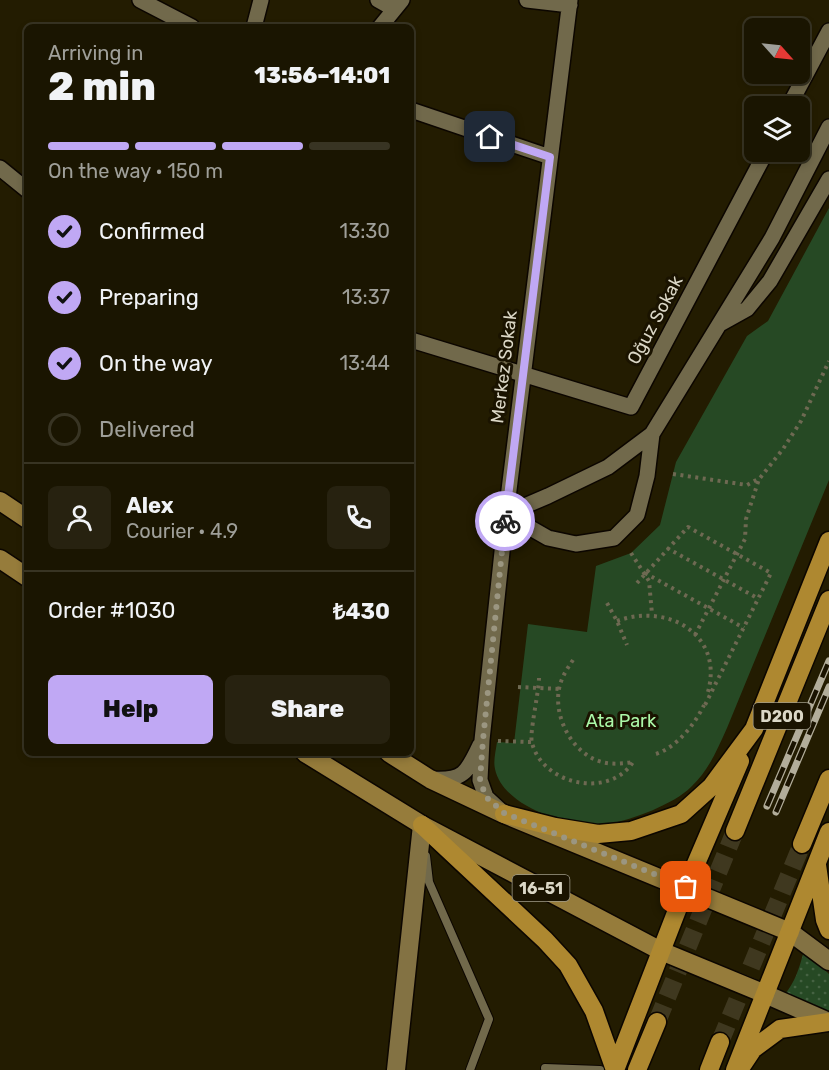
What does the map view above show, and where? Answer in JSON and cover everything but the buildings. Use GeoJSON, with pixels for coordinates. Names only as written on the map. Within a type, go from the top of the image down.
{"type":"FeatureCollection","features":[{"type":"Feature","properties":{"kind":"highway"},"geometry":{"type":"LineString","coordinates":[[615,1070],[660,951],[754,729],[829,541]]}},
{"type":"Feature","properties":{"kind":"highway","name":"D200"},"geometry":{"type":"LineString","coordinates":[[735,831],[829,600]]}},
{"type":"Feature","properties":{"kind":"highway"},"geometry":{"type":"LineString","coordinates":[[504,813],[555,827],[598,834],[631,831],[659,823],[681,814],[711,787],[754,729]]}},
{"type":"Feature","properties":{"kind":"highway"},"geometry":{"type":"LineString","coordinates":[[802,844],[829,779]]}},
{"type":"Feature","properties":{"kind":"highway"},"geometry":{"type":"LineString","coordinates":[[422,825],[568,964],[594,1011],[615,1070]]}},
{"type":"Feature","properties":{"kind":"highway"},"geometry":{"type":"LineString","coordinates":[[737,1070],[829,832]]}},
{"type":"Feature","properties":{"kind":"highway"},"geometry":{"type":"LineString","coordinates":[[817,862],[825,920],[829,930]]}},
{"type":"Feature","properties":{"kind":"highway"},"geometry":{"type":"LineString","coordinates":[[637,1070],[657,1022]]}},
{"type":"Feature","properties":{"kind":"highway"},"geometry":{"type":"LineString","coordinates":[[737,1070],[753,1049],[780,1029],[829,1022]]}},
{"type":"Feature","properties":{"kind":"highway"},"geometry":{"type":"LineString","coordinates":[[709,1070],[720,1042]]}},
{"type":"Feature","properties":{"kind":"main road"},"geometry":{"type":"LineString","coordinates":[[0,501],[24,517]]}},
{"type":"Feature","properties":{"kind":"main road"},"geometry":{"type":"LineString","coordinates":[[0,560],[24,576]]}},
{"type":"Feature","properties":{"kind":"main road","name":"16-51"},"geometry":{"type":"LineString","coordinates":[[310,756],[422,825],[660,951]]}},
{"type":"Feature","properties":{"kind":"main road"},"geometry":{"type":"LineString","coordinates":[[394,756],[430,779],[504,813],[790,932],[829,961]]}},
{"type":"Feature","properties":{"kind":"main road"},"geometry":{"type":"LineString","coordinates":[[396,1070],[422,825]]}},
{"type":"Feature","properties":{"kind":"main road"},"geometry":{"type":"LineString","coordinates":[[660,951],[829,1022]]}},
{"type":"Feature","properties":{"kind":"street"},"geometry":{"type":"LineString","coordinates":[[140,0],[186,24]]}},
{"type":"Feature","properties":{"kind":"street"},"geometry":{"type":"LineString","coordinates":[[255,24],[261,0]]}},
{"type":"Feature","properties":{"kind":"street"},"geometry":{"type":"LineString","coordinates":[[378,0],[398,5],[382,24]]}},
{"type":"Feature","properties":{"kind":"street"},"geometry":{"type":"LineString","coordinates":[[527,0],[570,2]]}},
{"type":"Feature","properties":{"kind":"street","name":"Merkez Sokak"},"geometry":{"type":"LineString","coordinates":[[504,813],[486,797],[480,780],[483,740],[506,514],[570,2]]}},
{"type":"Feature","properties":{"kind":"street"},"geometry":{"type":"LineString","coordinates":[[794,96],[829,31]]}},
{"type":"Feature","properties":{"kind":"street"},"geometry":{"type":"LineString","coordinates":[[414,111],[550,157]]}},
{"type":"Feature","properties":{"kind":"street"},"geometry":{"type":"LineString","coordinates":[[506,514],[608,467],[652,434],[772,238],[829,128]]}},
{"type":"Feature","properties":{"kind":"street","name":"Oğuz Sokak"},"geometry":{"type":"LineString","coordinates":[[523,375],[631,407],[761,162]]}},
{"type":"Feature","properties":{"kind":"street"},"geometry":{"type":"LineString","coordinates":[[0,168],[24,188]]}},
{"type":"Feature","properties":{"kind":"street"},"geometry":{"type":"LineString","coordinates":[[720,324],[747,309],[770,281],[829,179]]}},
{"type":"Feature","properties":{"kind":"street"},"geometry":{"type":"LineString","coordinates":[[414,341],[523,375]]}},
{"type":"Feature","properties":{"kind":"street"},"geometry":{"type":"LineString","coordinates":[[506,514],[548,538],[576,544],[614,538],[637,515],[647,476],[652,434]]}},
{"type":"Feature","properties":{"kind":"street"},"geometry":{"type":"LineString","coordinates":[[430,779],[451,780],[461,775],[474,759],[483,740]]}},
{"type":"Feature","properties":{"kind":"lane"},"geometry":{"type":"LineString","coordinates":[[422,825],[429,882],[489,1018],[470,1070]]}},
{"type":"Feature","properties":{"kind":"lane"},"geometry":{"type":"LineString","coordinates":[[545,1068],[600,1070]]}},
{"type":"Feature","properties":{"kind":"path"},"geometry":{"type":"LineString","coordinates":[[695,635],[745,539],[746,519],[760,478],[801,421],[829,361]]}},
{"type":"Feature","properties":{"kind":"path"},"geometry":{"type":"LineString","coordinates":[[673,474],[747,485],[760,478]]}},
{"type":"Feature","properties":{"kind":"path"},"geometry":{"type":"LineString","coordinates":[[637,583],[687,527],[771,573],[704,707],[690,727],[673,744],[656,754]]}},
{"type":"Feature","properties":{"kind":"path"},"geometry":{"type":"LineString","coordinates":[[667,548],[759,599]]}},
{"type":"Feature","properties":{"kind":"path"},"geometry":{"type":"LineString","coordinates":[[631,553],[649,581],[652,615]]}},
{"type":"Feature","properties":{"kind":"path"},"geometry":{"type":"LineString","coordinates":[[645,573],[744,628]]}},
{"type":"Feature","properties":{"kind":"path"},"geometry":{"type":"LineString","coordinates":[[607,603],[627,645]]}},
{"type":"Feature","properties":{"kind":"path"},"geometry":{"type":"LineString","coordinates":[[617,621],[632,615],[669,617],[699,638],[708,653],[711,667],[711,685],[704,707]]}},
{"type":"Feature","properties":{"kind":"path"},"geometry":{"type":"LineString","coordinates":[[539,678],[531,742],[548,769],[560,778],[573,782],[587,783],[615,779],[627,772],[633,762],[607,763],[594,760],[571,740],[558,712],[559,689],[573,660]]}},
{"type":"Feature","properties":{"kind":"path"},"geometry":{"type":"LineString","coordinates":[[518,687],[559,689]]}},
{"type":"Feature","properties":{"kind":"path"},"geometry":{"type":"LineString","coordinates":[[483,740],[531,742]]}},
{"type":"Feature","properties":{"kind":"green space","name":"Ata Park"},"geometry":{"type":"Polygon","coordinates":[[[829,208],[829,480],[720,744],[708,767],[691,787],[664,805],[640,815],[608,824],[593,825],[541,813],[511,795],[501,783],[494,766],[497,742],[514,743],[528,624],[587,632],[596,566],[631,553],[660,525],[676,462],[747,336],[768,321],[829,208]]]}},
{"type":"Feature","properties":{"kind":"green space"},"geometry":{"type":"Polygon","coordinates":[[[803,954],[808,954],[829,974],[829,1011],[785,994],[796,975],[803,954]]]}},
{"type":"Feature","properties":{"kind":"tunnel"},"geometry":{"type":"LineString","coordinates":[[657,1022],[735,831]]}},
{"type":"Feature","properties":{"kind":"tunnel"},"geometry":{"type":"LineString","coordinates":[[720,1042],[802,844]]}},
{"type":"Feature","properties":{"kind":"railway"},"geometry":{"type":"LineString","coordinates":[[767,806],[829,661]]}},
{"type":"Feature","properties":{"kind":"railway"},"geometry":{"type":"LineString","coordinates":[[776,812],[829,687]]}},
{"type":"Feature","properties":{"kind":"way so far"},"geometry":{"type":"LineString","coordinates":[[505,521],[480,780],[486,797],[504,813],[686,887]]}},
{"type":"Feature","properties":{"kind":"route"},"geometry":{"type":"LineString","coordinates":[[490,137],[550,157],[505,521]]}}]}
